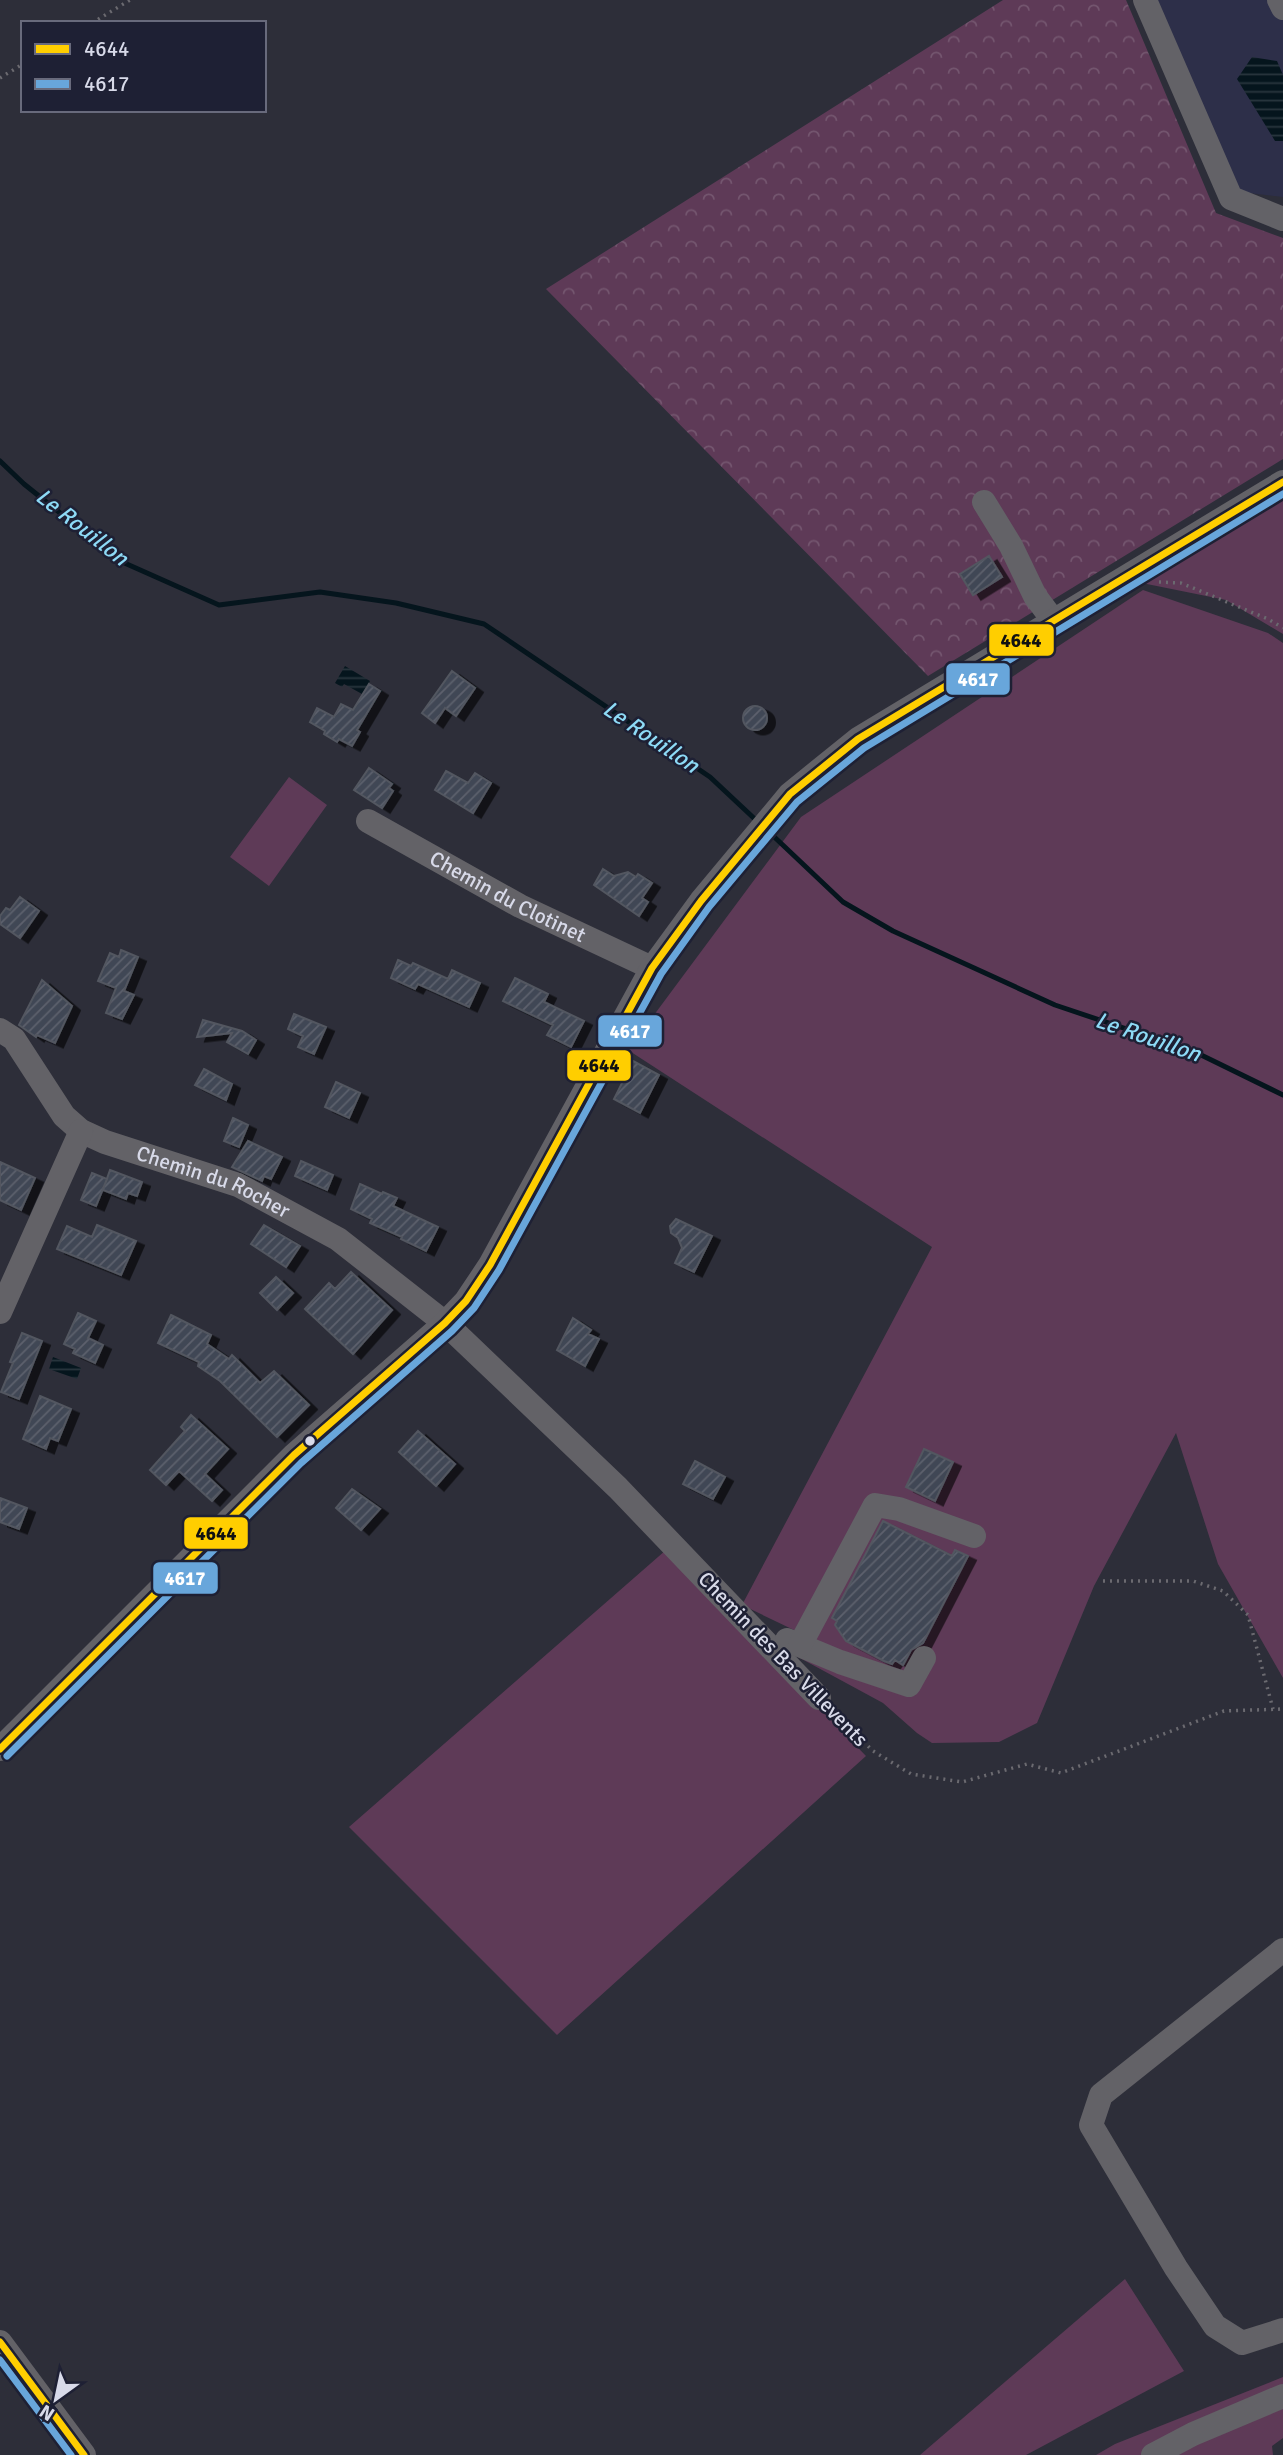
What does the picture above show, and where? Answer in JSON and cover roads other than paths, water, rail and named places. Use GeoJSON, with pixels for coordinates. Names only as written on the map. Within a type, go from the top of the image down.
{"type":"FeatureCollection","features":[{"type":"Feature","properties":{"kind":"street"},"geometry":{"type":"LineString","coordinates":[[1145,0],[1231,198],[1283,219]]}},
{"type":"Feature","properties":{"kind":"street"},"geometry":{"type":"LineString","coordinates":[[1279,0],[1283,8]]}},
{"type":"Feature","properties":{"kind":"street"},"geometry":{"type":"LineString","coordinates":[[0,1749],[294,1455],[445,1323],[466,1301],[490,1265],[652,968],[742,850],[790,794],[858,739],[1283,482]]}},
{"type":"Feature","properties":{"kind":"street"},"geometry":{"type":"LineString","coordinates":[[984,502],[1011,546],[1035,596],[1053,620]]}},
{"type":"Feature","properties":{"kind":"street","name":"Chemin du Clotinet"},"geometry":{"type":"LineString","coordinates":[[368,821],[520,905],[652,968]]}},
{"type":"Feature","properties":{"kind":"street","name":"Chemin du Rocher"},"geometry":{"type":"LineString","coordinates":[[0,1030],[14,1039],[64,1116],[81,1131],[105,1142],[238,1185],[338,1239],[445,1323]]}},
{"type":"Feature","properties":{"kind":"street"},"geometry":{"type":"LineString","coordinates":[[0,1312],[81,1131]]}},
{"type":"Feature","properties":{"kind":"street","name":"Chemin des Bas Villevents"},"geometry":{"type":"LineString","coordinates":[[445,1323],[618,1488],[819,1698]]}},
{"type":"Feature","properties":{"kind":"street"},"geometry":{"type":"LineString","coordinates":[[800,1645],[875,1505],[899,1509],[974,1536]]}},
{"type":"Feature","properties":{"kind":"street"},"geometry":{"type":"LineString","coordinates":[[747,1623],[909,1685],[924,1658]]}},
{"type":"Feature","properties":{"kind":"street"},"geometry":{"type":"LineString","coordinates":[[1283,1950],[1101,2095],[1091,2125],[1176,2268],[1215,2326],[1242,2343],[1283,2330]]}},
{"type":"Feature","properties":{"kind":"street"},"geometry":{"type":"LineString","coordinates":[[0,2342],[85,2455]]}},
{"type":"Feature","properties":{"kind":"street"},"geometry":{"type":"LineString","coordinates":[[1153,2455],[1193,2434],[1283,2396]]}},
{"type":"Feature","properties":{"kind":"waterway","name":"Le Rouillon"},"geometry":{"type":"LineString","coordinates":[[0,461],[24,484],[120,561],[219,605],[320,592],[396,603],[484,624],[710,777],[758,822]]}},
{"type":"Feature","properties":{"kind":"waterway","name":"Le Rouillon"},"geometry":{"type":"LineString","coordinates":[[768,831],[843,902],[893,931],[1055,1005],[1195,1052],[1283,1095]]}}]}
